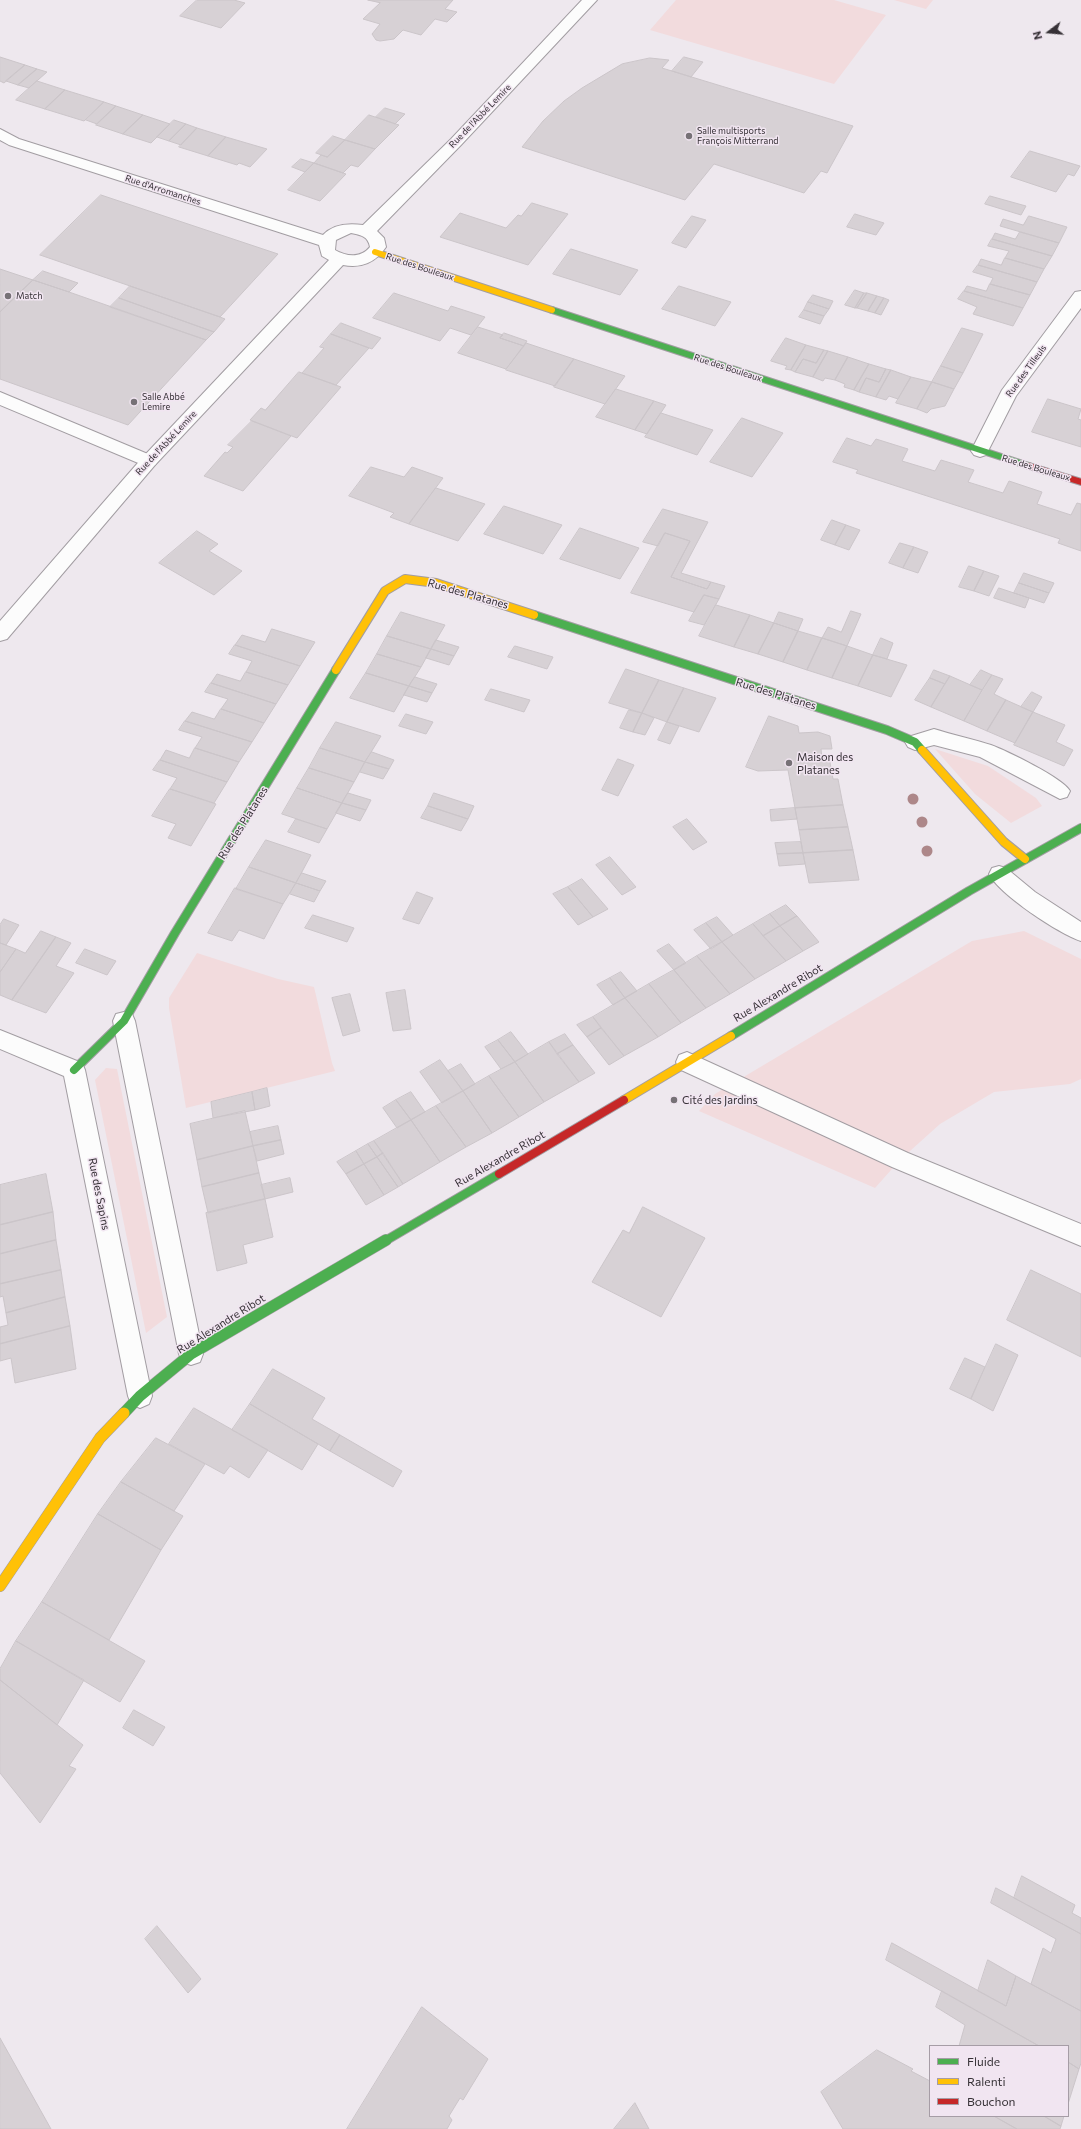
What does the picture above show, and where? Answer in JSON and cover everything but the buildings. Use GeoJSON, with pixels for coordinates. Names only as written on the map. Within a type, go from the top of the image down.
{"type":"FeatureCollection","features":[{"type":"Feature","properties":{"kind":"street","name":"Rue de l'Abbé Lemire"},"geometry":{"type":"LineString","coordinates":[[367,231],[456,142],[590,0]]}},
{"type":"Feature","properties":{"kind":"street","name":"Rue d'Arromanches"},"geometry":{"type":"LineString","coordinates":[[0,134],[14,142],[327,242]]}},
{"type":"Feature","properties":{"kind":"street"},"geometry":{"type":"LineString","coordinates":[[351,228],[367,231],[372,234],[378,242],[375,252],[364,259],[356,261],[339,260],[328,252],[327,242],[330,237],[342,230],[351,228]]}},
{"type":"Feature","properties":{"kind":"street","name":"Rue des Bouleaux"},"geometry":{"type":"LineString","coordinates":[[375,252],[980,451],[1081,482]]}},
{"type":"Feature","properties":{"kind":"street","name":"Rue de l'Abbé Lemire"},"geometry":{"type":"LineString","coordinates":[[0,634],[149,461],[339,260]]}},
{"type":"Feature","properties":{"kind":"street","name":"Rue des Tilleuls"},"geometry":{"type":"LineString","coordinates":[[980,451],[1008,394],[1081,296]]}},
{"type":"Feature","properties":{"kind":"street"},"geometry":{"type":"LineString","coordinates":[[0,398],[149,461]]}},
{"type":"Feature","properties":{"kind":"street","name":"Rue des Platanes"},"geometry":{"type":"LineString","coordinates":[[74,1070],[124,1022],[175,933],[385,591],[405,579],[444,585],[887,730],[915,742],[1004,842],[1025,859]]}},
{"type":"Feature","properties":{"kind":"street"},"geometry":{"type":"LineString","coordinates":[[915,742],[934,737],[985,750],[1028,772],[1060,791]]}},
{"type":"Feature","properties":{"kind":"street","name":"Rue Alexandre Ribot"},"geometry":{"type":"LineString","coordinates":[[0,1586],[100,1438],[140,1396],[191,1354],[687,1062],[999,874],[1081,828]]}},
{"type":"Feature","properties":{"kind":"street"},"geometry":{"type":"LineString","coordinates":[[999,874],[1014,889],[1045,911],[1081,932]]}},
{"type":"Feature","properties":{"kind":"street"},"geometry":{"type":"LineString","coordinates":[[124,1022],[191,1354]]}},
{"type":"Feature","properties":{"kind":"street"},"geometry":{"type":"LineString","coordinates":[[0,1039],[74,1070]]}},
{"type":"Feature","properties":{"kind":"street"},"geometry":{"type":"LineString","coordinates":[[687,1062],[900,1160],[1081,1235]]}},
{"type":"Feature","properties":{"kind":"street","name":"Rue des Sapins"},"geometry":{"type":"LineString","coordinates":[[74,1070],[140,1396]]}},
{"type":"Feature","properties":{"kind":"shaded area"},"geometry":{"type":"Polygon","coordinates":[[[676,0],[834,0],[886,15],[834,84],[650,30],[676,0]]]}},
{"type":"Feature","properties":{"kind":"shaded area"},"geometry":{"type":"Polygon","coordinates":[[[894,0],[933,0],[926,9],[894,0]]]}},
{"type":"Feature","properties":{"kind":"shaded area"},"geometry":{"type":"Polygon","coordinates":[[[935,749],[988,766],[1036,798],[1042,806],[1011,823],[975,794],[935,749]]]}},
{"type":"Feature","properties":{"kind":"shaded area"},"geometry":{"type":"Polygon","coordinates":[[[1024,931],[1081,959],[1081,1079],[1070,1084],[994,1092],[940,1124],[900,1160],[875,1188],[699,1111],[715,1094],[972,941],[1024,931]]]}},
{"type":"Feature","properties":{"kind":"shaded area"},"geometry":{"type":"Polygon","coordinates":[[[197,953],[278,979],[314,987],[335,1071],[186,1108],[169,1008],[169,998],[197,953]]]}},
{"type":"Feature","properties":{"kind":"shaded area"},"geometry":{"type":"Polygon","coordinates":[[[106,1068],[117,1069],[167,1317],[146,1333],[95,1080],[106,1068]]]}},
{"type":"Feature","properties":{"kind":"traffic: fast"},"geometry":{"type":"LineString","coordinates":[[552,310],[1029,466]]}},
{"type":"Feature","properties":{"kind":"traffic: fast"},"geometry":{"type":"LineString","coordinates":[[534,615],[887,730],[915,742],[922,750]]}},
{"type":"Feature","properties":{"kind":"traffic: fast"},"geometry":{"type":"LineString","coordinates":[[74,1070],[124,1021],[175,933],[336,670]]}},
{"type":"Feature","properties":{"kind":"traffic: fast"},"geometry":{"type":"LineString","coordinates":[[731,1036],[969,891],[1081,828]]}},
{"type":"Feature","properties":{"kind":"traffic: fast"},"geometry":{"type":"LineString","coordinates":[[124,1413],[140,1396],[191,1354],[499,1174]]}},
{"type":"Feature","properties":{"kind":"traffic: slow"},"geometry":{"type":"LineString","coordinates":[[375,252],[552,310]]}},
{"type":"Feature","properties":{"kind":"traffic: slow"},"geometry":{"type":"LineString","coordinates":[[336,670],[385,591],[405,579],[436,583],[534,615]]}},
{"type":"Feature","properties":{"kind":"traffic: slow"},"geometry":{"type":"LineString","coordinates":[[922,750],[1004,842],[1025,859]]}},
{"type":"Feature","properties":{"kind":"traffic: slow"},"geometry":{"type":"LineString","coordinates":[[624,1100],[731,1036]]}},
{"type":"Feature","properties":{"kind":"traffic: slow"},"geometry":{"type":"LineString","coordinates":[[0,1586],[100,1438],[124,1413]]}},
{"type":"Feature","properties":{"kind":"traffic: jam"},"geometry":{"type":"LineString","coordinates":[[1029,466],[1081,482]]}},
{"type":"Feature","properties":{"kind":"traffic: jam"},"geometry":{"type":"LineString","coordinates":[[499,1174],[624,1100]]}},
{"type":"Feature","properties":{"kind":"place","name":"Salle multisports François Mitterrand"},"geometry":{"type":"Point","coordinates":[689,136]}},
{"type":"Feature","properties":{"kind":"place","name":"Match"},"geometry":{"type":"Point","coordinates":[8,296]}},
{"type":"Feature","properties":{"kind":"place","name":"Salle Abbé Lemire"},"geometry":{"type":"Point","coordinates":[134,402]}},
{"type":"Feature","properties":{"kind":"place","name":"Maison des Platanes"},"geometry":{"type":"Point","coordinates":[789,763]}},
{"type":"Feature","properties":{"kind":"place","name":"Cité des Jardins"},"geometry":{"type":"Point","coordinates":[674,1100]}}]}
